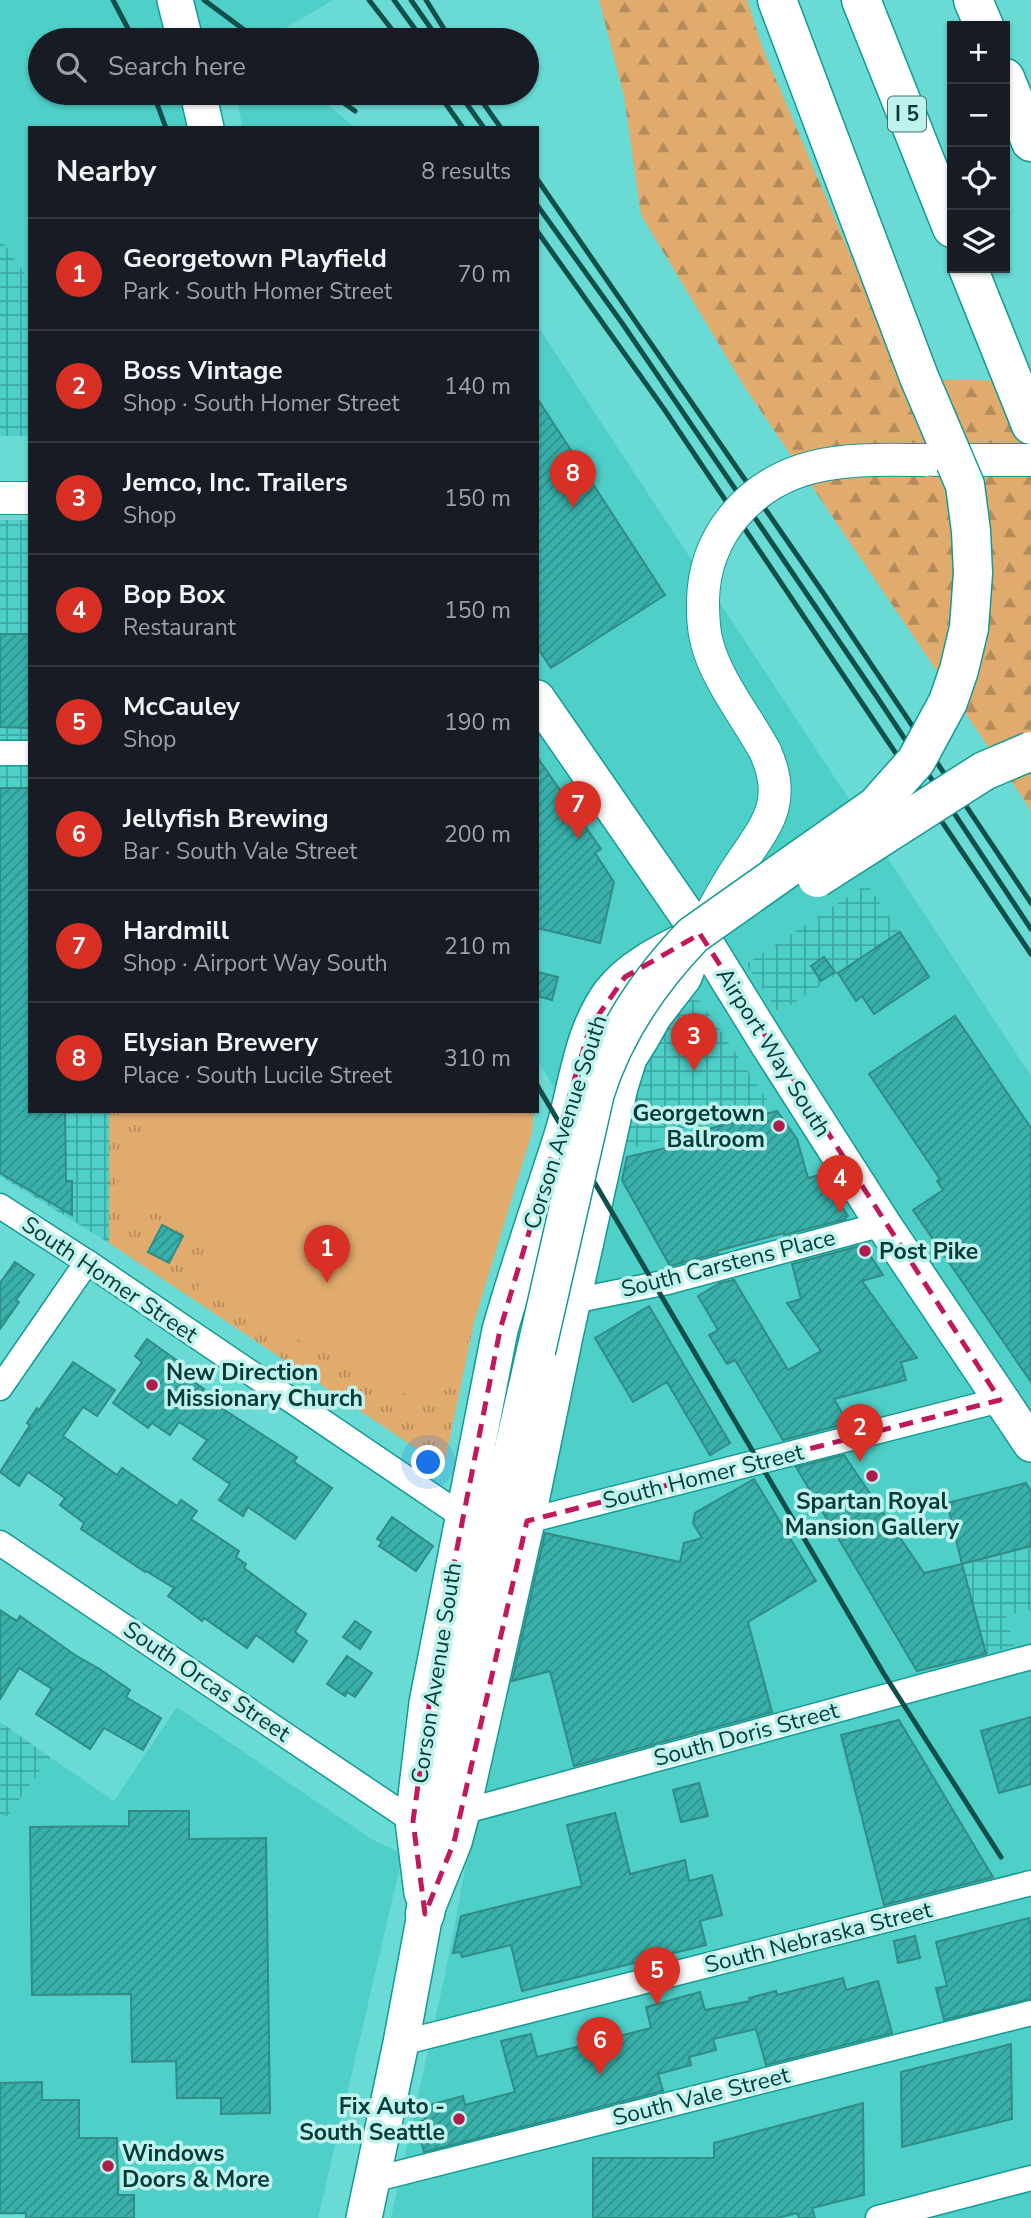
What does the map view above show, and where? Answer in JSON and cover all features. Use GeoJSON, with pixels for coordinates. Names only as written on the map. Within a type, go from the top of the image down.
{"type":"FeatureCollection","features":[{"type":"Feature","properties":{"kind":"highway"},"geometry":{"type":"LineString","coordinates":[[425,1914],[474,1625],[595,1093],[605,1063],[637,1003],[668,961],[693,935],[876,806],[916,761],[948,702],[969,628],[973,573],[965,485],[919,377],[776,0]]}},
{"type":"Feature","properties":{"kind":"highway","name":"I 5"},"geometry":{"type":"LineString","coordinates":[[862,0],[947,215]]}},
{"type":"Feature","properties":{"kind":"highway"},"geometry":{"type":"LineString","coordinates":[[973,0],[982,21]]}},
{"type":"Feature","properties":{"kind":"highway"},"geometry":{"type":"LineString","coordinates":[[1007,84],[1031,142]]}},
{"type":"Feature","properties":{"kind":"highway"},"geometry":{"type":"LineString","coordinates":[[970,273],[1031,425]]}},
{"type":"Feature","properties":{"kind":"highway"},"geometry":{"type":"LineString","coordinates":[[668,961],[787,897],[984,771],[1031,751]]}},
{"type":"Feature","properties":{"kind":"main road"},"geometry":{"type":"LineString","coordinates":[[175,0],[182,28]]}},
{"type":"Feature","properties":{"kind":"main road"},"geometry":{"type":"LineString","coordinates":[[201,105],[206,126]]}},
{"type":"Feature","properties":{"kind":"main road","name":"Airport Way South"},"geometry":{"type":"LineString","coordinates":[[539,701],[700,934],[883,1224],[1031,1444]]}},
{"type":"Feature","properties":{"kind":"main road","name":"Corson Avenue South"},"geometry":{"type":"LineString","coordinates":[[425,1914],[413,1821],[427,1703],[500,1330],[564,1129],[590,1027],[612,991],[628,974],[658,954],[700,934]]}},
{"type":"Feature","properties":{"kind":"main road","name":"Corson Avenue South"},"geometry":{"type":"LineString","coordinates":[[364,2218],[425,1914],[454,1842],[462,1812],[613,1117],[629,1058],[654,1016],[684,977],[700,934]]}},
{"type":"Feature","properties":{"kind":"main road"},"geometry":{"type":"LineString","coordinates":[[533,1227],[587,1238]]}},
{"type":"Feature","properties":{"kind":"street"},"geometry":{"type":"LineString","coordinates":[[700,934],[737,869],[768,822],[775,801],[772,766],[715,666],[706,643],[703,620],[706,572],[723,529],[742,506],[762,490],[780,479],[814,467],[853,461],[1031,460]]}},
{"type":"Feature","properties":{"kind":"street"},"geometry":{"type":"LineString","coordinates":[[0,498],[28,498]]}},
{"type":"Feature","properties":{"kind":"street"},"geometry":{"type":"LineString","coordinates":[[0,753],[28,753]]}},
{"type":"Feature","properties":{"kind":"street","name":"South Homer Street"},"geometry":{"type":"LineString","coordinates":[[0,1206],[462,1516]]}},
{"type":"Feature","properties":{"kind":"street","name":"South Carstens Place"},"geometry":{"type":"LineString","coordinates":[[573,1301],[668,1282],[883,1224]]}},
{"type":"Feature","properties":{"kind":"street"},"geometry":{"type":"LineString","coordinates":[[0,1388],[87,1262]]}},
{"type":"Feature","properties":{"kind":"street","name":"South Homer Street"},"geometry":{"type":"LineString","coordinates":[[527,1521],[1000,1400]]}},
{"type":"Feature","properties":{"kind":"street","name":"South Orcas Street"},"geometry":{"type":"LineString","coordinates":[[0,1543],[413,1821]]}},
{"type":"Feature","properties":{"kind":"street","name":"South Doris Street"},"geometry":{"type":"LineString","coordinates":[[462,1812],[1031,1657]]}},
{"type":"Feature","properties":{"kind":"street","name":"South Nebraska Street"},"geometry":{"type":"LineString","coordinates":[[401,2043],[1031,1883]]}},
{"type":"Feature","properties":{"kind":"street","name":"South Vale Street"},"geometry":{"type":"LineString","coordinates":[[372,2180],[1031,2013]]}},
{"type":"Feature","properties":{"kind":"street"},"geometry":{"type":"LineString","coordinates":[[878,2218],[1031,2178]]}},
{"type":"Feature","properties":{"kind":"highlighted area"},"geometry":{"type":"Polygon","coordinates":[[[700,934],[1000,1400],[527,1521],[454,1842],[425,1914],[413,1821],[436,1655],[500,1330],[590,1027],[625,977],[700,934]]]}},
{"type":"Feature","properties":{"kind":"shaded area"},"geometry":{"type":"Polygon","coordinates":[[[0,0],[333,0],[285,28],[28,28],[28,105],[182,105],[187,126],[28,126],[28,278],[0,238],[0,0]]]}},
{"type":"Feature","properties":{"kind":"shaded area"},"geometry":{"type":"Polygon","coordinates":[[[238,105],[328,105],[354,126],[243,126],[238,105]]]}},
{"type":"Feature","properties":{"kind":"shaded area"},"geometry":{"type":"Polygon","coordinates":[[[0,238],[28,278],[28,436],[0,436],[0,238]]]}},
{"type":"Feature","properties":{"kind":"shaded area"},"geometry":{"type":"Polygon","coordinates":[[[539,328],[1031,1076],[1031,2218],[391,2218],[445,1975],[573,1301],[615,1189],[539,1062],[539,328]]]}},
{"type":"Feature","properties":{"kind":"shaded area"},"geometry":{"type":"Polygon","coordinates":[[[0,520],[28,520],[28,1113],[109,1113],[109,1243],[0,1176],[0,520]]]}},
{"type":"Feature","properties":{"kind":"shaded area"},"geometry":{"type":"Polygon","coordinates":[[[867,884],[900,932],[779,1013],[746,964],[867,884]]]}},
{"type":"Feature","properties":{"kind":"shaded area"},"geometry":{"type":"Polygon","coordinates":[[[694,999],[700,1001],[773,1108],[620,1152],[645,1059],[685,1002],[694,999]]]}},
{"type":"Feature","properties":{"kind":"shaded area"},"geometry":{"type":"Polygon","coordinates":[[[1031,1546],[1031,1610],[1006,1616],[1014,1646],[986,1654],[962,1564],[1031,1546]]]}},
{"type":"Feature","properties":{"kind":"shaded area"},"geometry":{"type":"Polygon","coordinates":[[[177,1707],[373,1840],[403,1854],[318,2218],[25,2218],[24,2215],[0,2215],[0,1826],[50,1757],[114,1801],[177,1707]]]}},
{"type":"Feature","properties":{"kind":"shaded area"},"geometry":{"type":"Polygon","coordinates":[[[0,1722],[50,1757],[0,1826],[0,1722]]]}},
{"type":"Feature","properties":{"kind":"green space"},"geometry":{"type":"Polygon","coordinates":[[[599,0],[747,0],[763,49],[903,379],[1031,381],[1031,810],[744,386],[641,215],[624,96],[599,0]]]}},
{"type":"Feature","properties":{"kind":"green space"},"geometry":{"type":"Polygon","coordinates":[[[109,1113],[534,1113],[532,1132],[474,1322],[444,1467],[109,1243],[109,1113]]]}},
{"type":"Feature","properties":{"kind":"green space"},"geometry":{"type":"Polygon","coordinates":[[[148,1113],[494,1113],[532,1132],[474,1322],[450,1388],[422,1402],[197,1289],[216,1243],[113,1193],[148,1113]]]}},
{"type":"Feature","properties":{"kind":"building"},"geometry":{"type":"Polygon","coordinates":[[[539,401],[665,595],[551,668],[539,650],[539,401]]]}},
{"type":"Feature","properties":{"kind":"building"},"geometry":{"type":"Polygon","coordinates":[[[0,634],[28,634],[28,728],[0,727],[0,634]]]}},
{"type":"Feature","properties":{"kind":"building"},"geometry":{"type":"Polygon","coordinates":[[[539,760],[601,849],[595,853],[614,882],[600,943],[539,928],[539,760]]]}},
{"type":"Feature","properties":{"kind":"building"},"geometry":{"type":"Polygon","coordinates":[[[0,788],[28,788],[28,1113],[65,1113],[66,1181],[72,1181],[72,1215],[0,1173],[0,788]]]}},
{"type":"Feature","properties":{"kind":"building"},"geometry":{"type":"Polygon","coordinates":[[[900,932],[929,977],[874,1014],[862,996],[856,1001],[838,973],[900,932]]]}},
{"type":"Feature","properties":{"kind":"building"},"geometry":{"type":"Polygon","coordinates":[[[824,957],[835,972],[821,981],[811,966],[824,957]]]}},
{"type":"Feature","properties":{"kind":"building"},"geometry":{"type":"Polygon","coordinates":[[[539,972],[558,977],[552,1000],[539,997],[539,972]]]}},
{"type":"Feature","properties":{"kind":"building"},"geometry":{"type":"Polygon","coordinates":[[[955,1016],[1031,1128],[1031,1382],[913,1210],[943,1190],[937,1181],[940,1179],[869,1074],[955,1016]]]}},
{"type":"Feature","properties":{"kind":"building"},"geometry":{"type":"Polygon","coordinates":[[[777,1111],[797,1139],[808,1178],[820,1175],[848,1216],[846,1219],[784,1233],[670,1266],[622,1180],[627,1157],[696,1141],[693,1133],[777,1111]]]}},
{"type":"Feature","properties":{"kind":"building"},"geometry":{"type":"Polygon","coordinates":[[[162,1225],[183,1236],[169,1263],[148,1252],[162,1225]]]}},
{"type":"Feature","properties":{"kind":"building"},"geometry":{"type":"Polygon","coordinates":[[[863,1245],[883,1275],[862,1281],[917,1358],[901,1362],[906,1380],[834,1399],[848,1423],[783,1440],[735,1360],[727,1364],[709,1335],[718,1330],[698,1296],[720,1283],[734,1280],[788,1370],[821,1351],[787,1303],[801,1299],[792,1264],[863,1245]]]}},
{"type":"Feature","properties":{"kind":"building"},"geometry":{"type":"Polygon","coordinates":[[[15,1262],[34,1275],[0,1329],[0,1283],[15,1262]]]}},
{"type":"Feature","properties":{"kind":"building"},"geometry":{"type":"Polygon","coordinates":[[[649,1306],[730,1443],[710,1455],[667,1382],[633,1402],[595,1338],[649,1306]]]}},
{"type":"Feature","properties":{"kind":"building"},"geometry":{"type":"Polygon","coordinates":[[[147,1339],[182,1364],[188,1372],[185,1376],[204,1389],[201,1393],[206,1398],[297,1457],[294,1462],[332,1488],[295,1539],[248,1507],[243,1516],[219,1500],[230,1484],[193,1459],[207,1440],[179,1422],[170,1435],[152,1423],[148,1428],[113,1403],[142,1362],[135,1356],[147,1339]]]}},
{"type":"Feature","properties":{"kind":"building"},"geometry":{"type":"Polygon","coordinates":[[[73,1362],[115,1390],[97,1416],[83,1407],[63,1436],[117,1475],[122,1468],[177,1506],[181,1500],[197,1511],[191,1519],[239,1551],[236,1557],[246,1564],[244,1568],[306,1614],[295,1632],[307,1641],[293,1662],[256,1635],[247,1648],[204,1618],[202,1621],[168,1596],[174,1588],[81,1529],[84,1523],[60,1505],[65,1498],[28,1472],[19,1486],[0,1472],[30,1425],[27,1423],[73,1362]]]}},
{"type":"Feature","properties":{"kind":"building"},"geometry":{"type":"Polygon","coordinates":[[[844,1455],[924,1573],[962,1564],[986,1654],[917,1671],[796,1467],[844,1455]]]}},
{"type":"Feature","properties":{"kind":"building"},"geometry":{"type":"Polygon","coordinates":[[[754,1479],[816,1581],[748,1622],[772,1712],[574,1766],[550,1671],[512,1681],[545,1533],[680,1562],[684,1543],[702,1538],[693,1523],[695,1513],[754,1479]]]}},
{"type":"Feature","properties":{"kind":"building"},"geometry":{"type":"Polygon","coordinates":[[[1026,1483],[1031,1491],[1031,1546],[962,1564],[947,1503],[1026,1483]]]}},
{"type":"Feature","properties":{"kind":"building"},"geometry":{"type":"Polygon","coordinates":[[[392,1517],[433,1546],[416,1571],[379,1546],[382,1542],[377,1539],[392,1517]]]}},
{"type":"Feature","properties":{"kind":"building"},"geometry":{"type":"Polygon","coordinates":[[[0,1610],[17,1621],[20,1616],[98,1668],[130,1690],[126,1697],[161,1718],[143,1750],[104,1728],[90,1749],[36,1714],[52,1689],[19,1668],[0,1699],[0,1610]]]}},
{"type":"Feature","properties":{"kind":"building"},"geometry":{"type":"Polygon","coordinates":[[[355,1621],[371,1632],[360,1649],[343,1637],[355,1621]]]}},
{"type":"Feature","properties":{"kind":"building"},"geometry":{"type":"Polygon","coordinates":[[[347,1656],[372,1673],[355,1697],[347,1692],[345,1696],[327,1684],[347,1656]]]}},
{"type":"Feature","properties":{"kind":"building"},"geometry":{"type":"Polygon","coordinates":[[[1031,1717],[1031,1784],[999,1793],[981,1731],[1031,1717]]]}},
{"type":"Feature","properties":{"kind":"building"},"geometry":{"type":"Polygon","coordinates":[[[899,1720],[993,1877],[884,1905],[841,1735],[899,1720]]]}},
{"type":"Feature","properties":{"kind":"building"},"geometry":{"type":"Polygon","coordinates":[[[699,1783],[708,1816],[681,1822],[673,1790],[699,1783]]]}},
{"type":"Feature","properties":{"kind":"building"},"geometry":{"type":"Polygon","coordinates":[[[129,1811],[189,1811],[189,1839],[266,1838],[270,2113],[221,2114],[221,2098],[177,2098],[176,2061],[132,2062],[131,1994],[32,1995],[30,1827],[129,1826],[129,1811]]]}},
{"type":"Feature","properties":{"kind":"building"},"geometry":{"type":"Polygon","coordinates":[[[615,1813],[630,1874],[685,1860],[689,1881],[712,1875],[722,1915],[700,1921],[706,1945],[522,1991],[511,1945],[462,1957],[460,1952],[453,1953],[461,1916],[582,1886],[567,1825],[615,1813]]]}},
{"type":"Feature","properties":{"kind":"building"},"geometry":{"type":"Polygon","coordinates":[[[1029,1918],[1031,1999],[944,2020],[936,1988],[947,1986],[936,1942],[1029,1918]]]}},
{"type":"Feature","properties":{"kind":"building"},"geometry":{"type":"Polygon","coordinates":[[[915,1936],[920,1958],[898,1963],[894,1941],[915,1936]]]}},
{"type":"Feature","properties":{"kind":"building"},"geometry":{"type":"Polygon","coordinates":[[[843,1978],[846,1990],[878,1981],[892,2033],[766,2065],[756,2029],[713,2039],[716,2050],[689,2057],[691,2065],[658,2074],[663,2091],[424,2152],[416,2123],[425,2120],[422,2107],[463,2096],[465,2105],[515,2092],[501,2041],[531,2034],[537,2057],[651,2028],[646,2007],[700,1992],[705,2010],[750,2001],[749,1998],[776,1991],[777,1995],[843,1978]]]}},
{"type":"Feature","properties":{"kind":"building"},"geometry":{"type":"Polygon","coordinates":[[[1011,2044],[1012,2119],[902,2147],[901,2072],[1011,2044]]]}},
{"type":"Feature","properties":{"kind":"building"},"geometry":{"type":"Polygon","coordinates":[[[42,2082],[42,2100],[79,2100],[79,2138],[117,2138],[118,2195],[134,2195],[134,2218],[26,2218],[26,2213],[0,2213],[0,2083],[42,2082]]]}},
{"type":"Feature","properties":{"kind":"building"},"geometry":{"type":"Polygon","coordinates":[[[863,2103],[864,2195],[812,2208],[815,2218],[799,2218],[797,2213],[777,2218],[593,2218],[593,2158],[714,2158],[714,2143],[863,2103]]]}},
{"type":"Feature","properties":{"kind":"railway"},"geometry":{"type":"LineString","coordinates":[[113,0],[128,28]]}},
{"type":"Feature","properties":{"kind":"railway"},"geometry":{"type":"LineString","coordinates":[[204,0],[242,28]]}},
{"type":"Feature","properties":{"kind":"railway"},"geometry":{"type":"LineString","coordinates":[[369,0],[391,28]]}},
{"type":"Feature","properties":{"kind":"railway"},"geometry":{"type":"LineString","coordinates":[[394,0],[414,28]]}},
{"type":"Feature","properties":{"kind":"railway"},"geometry":{"type":"LineString","coordinates":[[411,0],[431,28]]}},
{"type":"Feature","properties":{"kind":"railway"},"geometry":{"type":"LineString","coordinates":[[426,0],[444,28]]}},
{"type":"Feature","properties":{"kind":"railway"},"geometry":{"type":"LineString","coordinates":[[157,105],[165,126]]}},
{"type":"Feature","properties":{"kind":"railway"},"geometry":{"type":"LineString","coordinates":[[347,105],[355,111]]}},
{"type":"Feature","properties":{"kind":"railway"},"geometry":{"type":"LineString","coordinates":[[447,105],[462,126]]}},
{"type":"Feature","properties":{"kind":"railway"},"geometry":{"type":"LineString","coordinates":[[468,105],[483,126]]}},
{"type":"Feature","properties":{"kind":"railway"},"geometry":{"type":"LineString","coordinates":[[485,105],[500,126]]}},
{"type":"Feature","properties":{"kind":"railway"},"geometry":{"type":"LineString","coordinates":[[539,182],[824,594],[1031,903]]}},
{"type":"Feature","properties":{"kind":"railway"},"geometry":{"type":"LineString","coordinates":[[539,208],[622,323],[875,694],[1031,929]]}},
{"type":"Feature","properties":{"kind":"railway"},"geometry":{"type":"LineString","coordinates":[[539,234],[664,409],[1031,954]]}},
{"type":"Feature","properties":{"kind":"railway"},"geometry":{"type":"LineString","coordinates":[[539,1088],[884,1674],[1001,1857]]}},
{"type":"Feature","properties":{"kind":"place","name":"Elysian Brewery"},"geometry":{"type":"Point","coordinates":[573,508]}},
{"type":"Feature","properties":{"kind":"place","name":"Hardmill"},"geometry":{"type":"Point","coordinates":[578,839]}},
{"type":"Feature","properties":{"kind":"place","name":"Jemco, Inc. Trailers"},"geometry":{"type":"Point","coordinates":[694,1071]}},
{"type":"Feature","properties":{"kind":"place","name":"Georgetown Ballroom"},"geometry":{"type":"Point","coordinates":[779,1126]}},
{"type":"Feature","properties":{"kind":"place","name":"Bop Box"},"geometry":{"type":"Point","coordinates":[840,1213]}},
{"type":"Feature","properties":{"kind":"place","name":"Post Pike"},"geometry":{"type":"Point","coordinates":[865,1251]}},
{"type":"Feature","properties":{"kind":"place","name":"Georgetown Playfield"},"geometry":{"type":"Point","coordinates":[327,1283]}},
{"type":"Feature","properties":{"kind":"place","name":"New Direction Missionary Church"},"geometry":{"type":"Point","coordinates":[152,1385]}},
{"type":"Feature","properties":{"kind":"place","name":"Boss Vintage"},"geometry":{"type":"Point","coordinates":[860,1462]}},
{"type":"Feature","properties":{"kind":"place","name":"Spartan Royal Mansion Gallery"},"geometry":{"type":"Point","coordinates":[872,1476]}},
{"type":"Feature","properties":{"kind":"place","name":"McCauley"},"geometry":{"type":"Point","coordinates":[657,2005]}},
{"type":"Feature","properties":{"kind":"place","name":"Jellyfish Brewing"},"geometry":{"type":"Point","coordinates":[600,2075]}},
{"type":"Feature","properties":{"kind":"place","name":"Fix Auto - South Seattle"},"geometry":{"type":"Point","coordinates":[459,2119]}},
{"type":"Feature","properties":{"kind":"place","name":"Windows Doors & More"},"geometry":{"type":"Point","coordinates":[108,2166]}}]}
